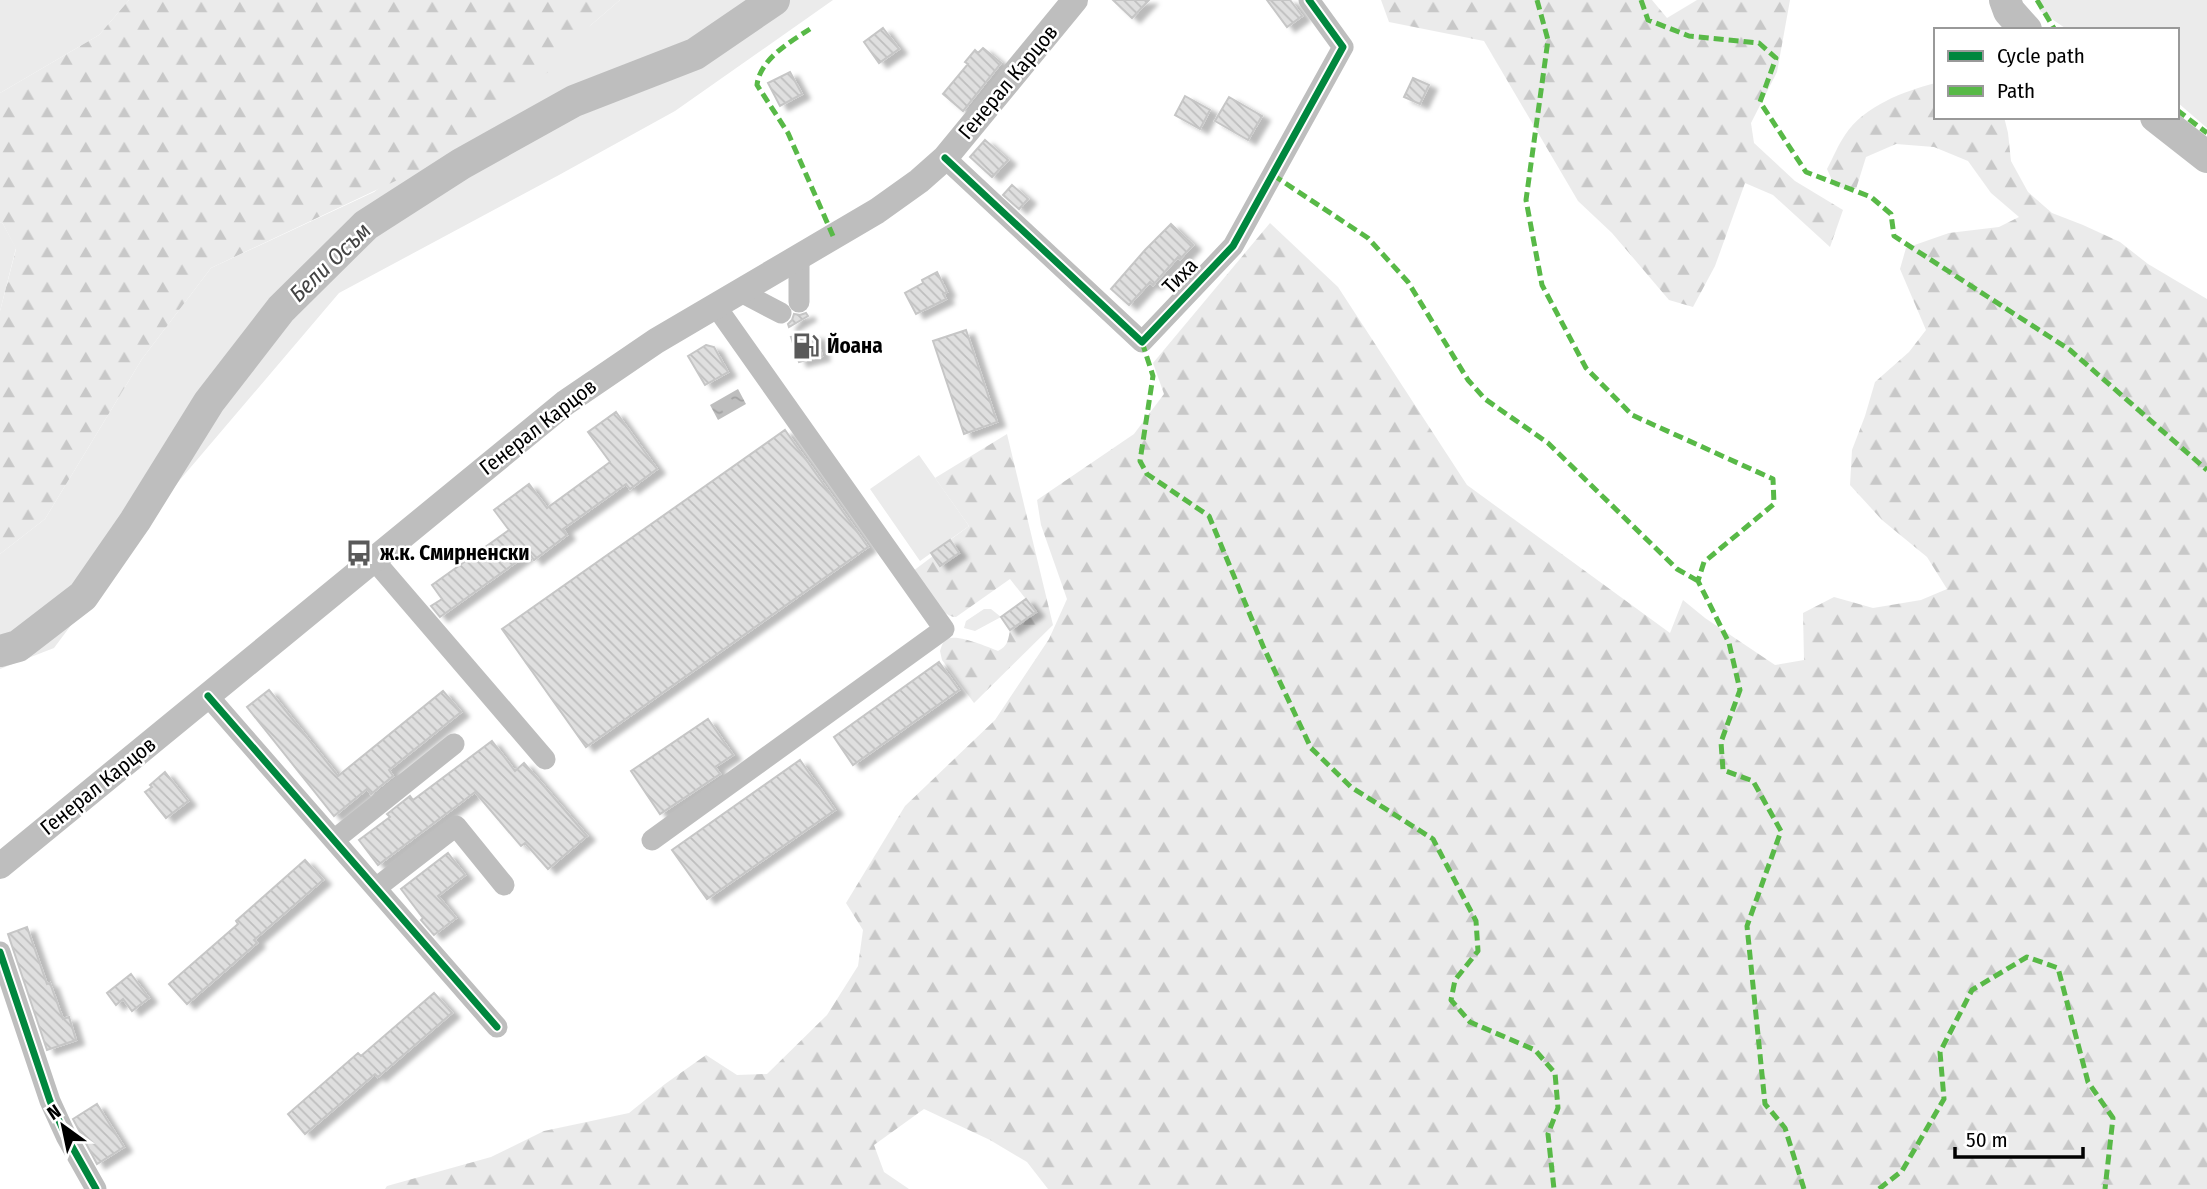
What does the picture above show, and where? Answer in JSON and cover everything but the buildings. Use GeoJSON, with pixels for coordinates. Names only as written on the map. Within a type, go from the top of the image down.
{"type":"FeatureCollection","features":[{"type":"Feature","properties":{"kind":"main road","name":"Генерал Карцов"},"geometry":{"type":"LineString","coordinates":[[0,866],[565,403],[715,305],[899,197],[944,158],[1075,0]]}},
{"type":"Feature","properties":{"kind":"street","name":"Тиха"},"geometry":{"type":"LineString","coordinates":[[944,158],[1142,342],[1233,246],[1343,47],[1309,0]]}},
{"type":"Feature","properties":{"kind":"street"},"geometry":{"type":"LineString","coordinates":[[799,256],[800,302]]}},
{"type":"Feature","properties":{"kind":"street"},"geometry":{"type":"LineString","coordinates":[[739,291],[781,313]]}},
{"type":"Feature","properties":{"kind":"street"},"geometry":{"type":"LineString","coordinates":[[652,840],[944,629],[715,305]]}},
{"type":"Feature","properties":{"kind":"street"},"geometry":{"type":"LineString","coordinates":[[374,560],[545,759]]}},
{"type":"Feature","properties":{"kind":"street"},"geometry":{"type":"LineString","coordinates":[[208,696],[497,1027]]}},
{"type":"Feature","properties":{"kind":"street"},"geometry":{"type":"LineString","coordinates":[[334,840],[454,744]]}},
{"type":"Feature","properties":{"kind":"street"},"geometry":{"type":"LineString","coordinates":[[376,888],[456,826],[503,885]]}},
{"type":"Feature","properties":{"kind":"street"},"geometry":{"type":"LineString","coordinates":[[0,951],[50,1101],[96,1189]]}},
{"type":"Feature","properties":{"kind":"green space"},"geometry":{"type":"Polygon","coordinates":[[[0,0],[129,0],[99,35],[0,93],[0,0]]]}},
{"type":"Feature","properties":{"kind":"green space"},"geometry":{"type":"Polygon","coordinates":[[[129,0],[620,0],[591,25],[552,69],[425,167],[211,268],[142,359],[45,519],[0,554],[0,311],[16,249],[0,222],[0,93],[99,35],[129,0]]]}},
{"type":"Feature","properties":{"kind":"green space"},"geometry":{"type":"Polygon","coordinates":[[[620,0],[833,0],[675,111],[339,293],[179,481],[54,648],[0,669],[0,554],[45,519],[142,359],[211,268],[374,192],[620,0]]]}},
{"type":"Feature","properties":{"kind":"green space"},"geometry":{"type":"Polygon","coordinates":[[[1381,0],[1652,0],[1667,18],[1697,0],[1790,0],[1777,72],[1751,123],[1754,143],[1795,181],[1843,210],[1830,247],[1773,195],[1745,183],[1715,266],[1693,307],[1669,300],[1612,233],[1578,201],[1484,41],[1389,22],[1381,0]]]}},
{"type":"Feature","properties":{"kind":"green space"},"geometry":{"type":"Polygon","coordinates":[[[2036,0],[2207,0],[2207,128],[2179,104],[2179,28],[2065,28],[2040,11],[2036,0]]]}},
{"type":"Feature","properties":{"kind":"green space"},"geometry":{"type":"Polygon","coordinates":[[[1934,84],[1934,119],[2004,119],[2011,161],[2028,192],[2052,213],[2120,242],[2148,264],[2207,299],[2207,1189],[1048,1189],[1027,1162],[990,1140],[924,1109],[874,1145],[884,1172],[909,1189],[385,1189],[387,1186],[491,1157],[544,1131],[629,1113],[706,1055],[737,1075],[767,1074],[827,1015],[858,966],[863,930],[846,903],[905,806],[995,720],[1049,639],[1067,599],[1041,525],[1037,500],[1134,434],[1164,394],[1153,363],[1270,223],[1338,287],[1467,485],[1670,633],[1683,600],[1775,665],[1804,660],[1803,613],[1834,597],[1873,608],[1921,600],[1947,589],[1927,557],[1882,520],[1850,485],[1852,450],[1875,382],[1909,352],[1926,330],[1900,269],[1906,248],[1949,233],[1999,227],[2019,217],[1991,193],[1968,161],[1934,147],[1896,144],[1866,157],[1856,189],[1835,187],[1827,169],[1845,135],[1874,108],[1911,90],[1934,84]]]}},
{"type":"Feature","properties":{"kind":"green space"},"geometry":{"type":"Polygon","coordinates":[[[0,222],[16,248],[0,311],[0,222]]]}},
{"type":"Feature","properties":{"kind":"green space"},"geometry":{"type":"Polygon","coordinates":[[[1007,434],[1053,625],[974,703],[942,660],[940,651],[944,641],[948,638],[962,639],[998,651],[1006,645],[1010,630],[1036,612],[1010,579],[956,617],[950,616],[931,599],[913,571],[933,556],[940,566],[959,553],[950,540],[969,526],[935,478],[1007,434]]]}},
{"type":"Feature","properties":{"kind":"green space"},"geometry":{"type":"Polygon","coordinates":[[[919,455],[969,526],[920,561],[870,489],[919,455]]]}},
{"type":"Feature","properties":{"kind":"green space"},"geometry":{"type":"Polygon","coordinates":[[[984,609],[991,609],[1001,617],[975,631],[964,628],[966,621],[984,609]]]}},
{"type":"Feature","properties":{"kind":"water"},"geometry":{"type":"Polygon","coordinates":[[[738,389],[746,404],[718,420],[710,405],[738,389]]]}},
{"type":"Feature","properties":{"kind":"waterway","name":"Бели Осъм"},"geometry":{"type":"LineString","coordinates":[[0,651],[18,646],[83,596],[135,521],[209,402],[281,309],[366,225],[461,164],[574,101],[695,54],[774,0]]}},
{"type":"Feature","properties":{"kind":"waterway"},"geometry":{"type":"LineString","coordinates":[[2005,0],[2009,11],[2024,28]]}},
{"type":"Feature","properties":{"kind":"waterway"},"geometry":{"type":"LineString","coordinates":[[2159,119],[2207,157]]}},
{"type":"Feature","properties":{"kind":"marked path"},"geometry":{"type":"LineString","coordinates":[[1537,0],[1548,40],[1526,200],[1542,285],[1586,368],[1632,415],[1773,479],[1774,504],[1704,562],[1698,581],[1729,643],[1740,690],[1721,742],[1723,770],[1753,781],[1781,831],[1747,926],[1765,1104],[1785,1128],[1804,1189]]}},
{"type":"Feature","properties":{"kind":"marked path"},"geometry":{"type":"LineString","coordinates":[[1641,0],[1648,20],[1689,36],[1759,43],[1776,58],[1760,102],[1806,172],[1871,197],[1891,214],[1894,236],[2070,350],[2207,470]]}},
{"type":"Feature","properties":{"kind":"marked path"},"geometry":{"type":"LineString","coordinates":[[2037,0],[2054,28]]}},
{"type":"Feature","properties":{"kind":"marked path"},"geometry":{"type":"LineString","coordinates":[[810,29],[770,59],[759,76],[757,85],[788,133],[833,236]]}},
{"type":"Feature","properties":{"kind":"marked path"},"geometry":{"type":"LineString","coordinates":[[2179,112],[2207,133]]}},
{"type":"Feature","properties":{"kind":"marked path"},"geometry":{"type":"LineString","coordinates":[[1273,175],[1368,238],[1408,282],[1468,380],[1485,399],[1548,443],[1677,569],[1698,581]]}},
{"type":"Feature","properties":{"kind":"marked path"},"geometry":{"type":"LineString","coordinates":[[1142,342],[1153,376],[1140,461],[1147,474],[1209,516],[1263,646],[1311,748],[1351,787],[1433,839],[1476,921],[1478,951],[1455,980],[1451,1000],[1470,1022],[1535,1050],[1555,1073],[1558,1108],[1548,1134],[1554,1189]]}},
{"type":"Feature","properties":{"kind":"marked path"},"geometry":{"type":"LineString","coordinates":[[1879,1189],[1902,1171],[1944,1099],[1940,1052],[1972,990],[2027,957],[2058,968],[2088,1082],[2113,1118],[2105,1189]]}},
{"type":"Feature","properties":{"kind":"cycle path"},"geometry":{"type":"LineString","coordinates":[[945,158],[1142,342],[1233,246],[1343,47],[1309,0]]}},
{"type":"Feature","properties":{"kind":"cycle path"},"geometry":{"type":"LineString","coordinates":[[208,696],[497,1027]]}},
{"type":"Feature","properties":{"kind":"cycle path"},"geometry":{"type":"LineString","coordinates":[[0,952],[50,1101],[96,1189]]}},
{"type":"Feature","properties":{"kind":"place","name":"Йоана"},"geometry":{"type":"Point","coordinates":[806,346]}},
{"type":"Feature","properties":{"kind":"place","name":"ж.к. Смирненски"},"geometry":{"type":"Point","coordinates":[359,553]}}]}
